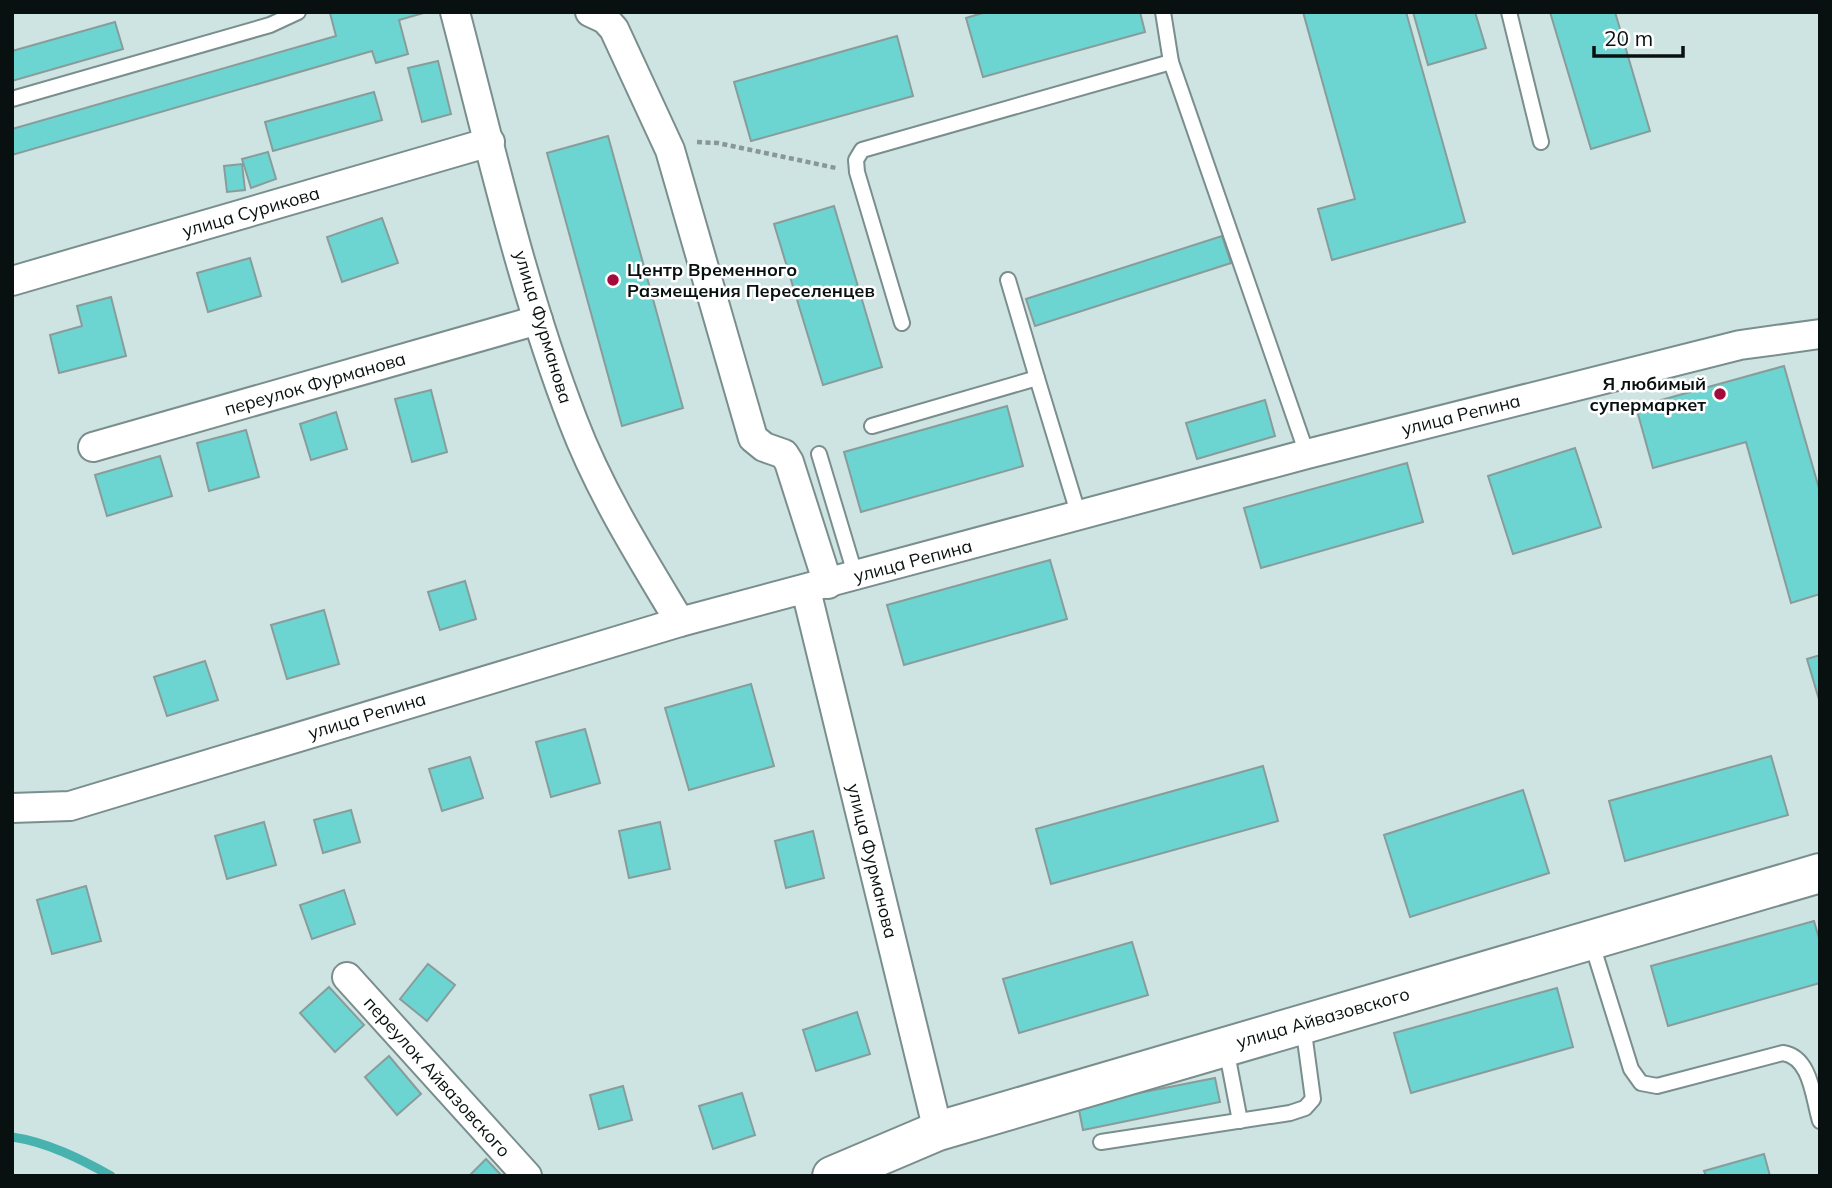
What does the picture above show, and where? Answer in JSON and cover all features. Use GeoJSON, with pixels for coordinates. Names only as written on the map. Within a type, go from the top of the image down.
{"type":"FeatureCollection","features":[{"type":"Feature","properties":{"kind":"street","name":"улица Фурманова"},"geometry":{"type":"LineString","coordinates":[[455,12],[538,320],[573,422],[622,526],[680,622]]}},
{"type":"Feature","properties":{"kind":"street","name":"улица Фурманова"},"geometry":{"type":"LineString","coordinates":[[590,12],[605,19],[614,29],[670,150],[753,438],[764,447],[784,454],[789,462],[938,1131]]}},
{"type":"Feature","properties":{"kind":"street","name":"улица Сурикова"},"geometry":{"type":"LineString","coordinates":[[12,281],[490,142]]}},
{"type":"Feature","properties":{"kind":"street","name":"переулок Фурманова"},"geometry":{"type":"LineString","coordinates":[[93,447],[538,320]]}},
{"type":"Feature","properties":{"kind":"street","name":"улица Репина"},"geometry":{"type":"LineString","coordinates":[[12,808],[70,806],[680,622],[1307,454],[1740,345],[1820,334]]}},
{"type":"Feature","properties":{"kind":"street","name":"улица Айвазовского"},"geometry":{"type":"LineString","coordinates":[[832,1176],[938,1131],[1820,873]]}},
{"type":"Feature","properties":{"kind":"street","name":"переулок Айвазовского"},"geometry":{"type":"LineString","coordinates":[[347,977],[527,1176]]}},
{"type":"Feature","properties":{"kind":"lane"},"geometry":{"type":"LineString","coordinates":[[12,99],[270,25],[298,12]]}},
{"type":"Feature","properties":{"kind":"lane"},"geometry":{"type":"LineString","coordinates":[[1163,12],[1171,62],[1307,454]]}},
{"type":"Feature","properties":{"kind":"lane"},"geometry":{"type":"LineString","coordinates":[[1509,12],[1541,142]]}},
{"type":"Feature","properties":{"kind":"lane"},"geometry":{"type":"LineString","coordinates":[[902,323],[857,172],[856,160],[862,150],[871,145],[1171,62]]}},
{"type":"Feature","properties":{"kind":"lane"},"geometry":{"type":"LineString","coordinates":[[1008,280],[1079,516]]}},
{"type":"Feature","properties":{"kind":"lane"},"geometry":{"type":"LineString","coordinates":[[872,426],[1037,378]]}},
{"type":"Feature","properties":{"kind":"lane"},"geometry":{"type":"LineString","coordinates":[[819,454],[856,576]]}},
{"type":"Feature","properties":{"kind":"lane"},"geometry":{"type":"LineString","coordinates":[[1591,939],[1631,1069],[1641,1083],[1657,1086],[1783,1053],[1794,1055],[1803,1065],[1820,1121]]}},
{"type":"Feature","properties":{"kind":"lane"},"geometry":{"type":"LineString","coordinates":[[1101,1142],[1290,1113],[1305,1108],[1313,1099],[1303,1024]]}},
{"type":"Feature","properties":{"kind":"lane"},"geometry":{"type":"LineString","coordinates":[[1226,1046],[1240,1121]]}},
{"type":"Feature","properties":{"kind":"path"},"geometry":{"type":"LineString","coordinates":[[670,150],[698,142],[718,143],[857,172]]}},
{"type":"Feature","properties":{"kind":"building"},"geometry":{"type":"Polygon","coordinates":[[[427,12],[399,20],[408,54],[376,63],[372,51],[12,155],[12,129],[336,36],[330,13],[427,12]]]}},
{"type":"Feature","properties":{"kind":"building"},"geometry":{"type":"Polygon","coordinates":[[[986,12],[1140,12],[1145,32],[983,77],[966,18],[986,12]]]}},
{"type":"Feature","properties":{"kind":"building"},"geometry":{"type":"Polygon","coordinates":[[[1303,12],[1406,12],[1465,222],[1332,260],[1318,209],[1355,199],[1303,12]]]}},
{"type":"Feature","properties":{"kind":"building"},"geometry":{"type":"Polygon","coordinates":[[[1413,12],[1475,12],[1486,48],[1428,65],[1413,12]]]}},
{"type":"Feature","properties":{"kind":"building"},"geometry":{"type":"Polygon","coordinates":[[[1550,12],[1615,12],[1650,131],[1591,149],[1550,12]]]}},
{"type":"Feature","properties":{"kind":"building"},"geometry":{"type":"Polygon","coordinates":[[[115,22],[123,49],[12,81],[12,51],[115,22]]]}},
{"type":"Feature","properties":{"kind":"building"},"geometry":{"type":"Polygon","coordinates":[[[897,36],[913,96],[751,141],[734,82],[897,36]]]}},
{"type":"Feature","properties":{"kind":"building"},"geometry":{"type":"Polygon","coordinates":[[[438,61],[451,114],[422,122],[408,68],[438,61]]]}},
{"type":"Feature","properties":{"kind":"building"},"geometry":{"type":"Polygon","coordinates":[[[374,92],[382,120],[273,151],[265,122],[374,92]]]}},
{"type":"Feature","properties":{"kind":"building"},"geometry":{"type":"Polygon","coordinates":[[[608,136],[683,408],[622,426],[547,153],[608,136]]]}},
{"type":"Feature","properties":{"kind":"building"},"geometry":{"type":"Polygon","coordinates":[[[268,152],[276,179],[251,188],[242,159],[268,152]]]}},
{"type":"Feature","properties":{"kind":"building"},"geometry":{"type":"Polygon","coordinates":[[[242,164],[245,190],[227,192],[224,166],[242,164]]]}},
{"type":"Feature","properties":{"kind":"building"},"geometry":{"type":"Polygon","coordinates":[[[834,206],[882,367],[823,385],[774,224],[834,206]]]}},
{"type":"Feature","properties":{"kind":"building"},"geometry":{"type":"Polygon","coordinates":[[[382,218],[398,263],[342,282],[327,237],[382,218]]]}},
{"type":"Feature","properties":{"kind":"building"},"geometry":{"type":"Polygon","coordinates":[[[1222,236],[1231,263],[1035,326],[1026,299],[1222,236]]]}},
{"type":"Feature","properties":{"kind":"building"},"geometry":{"type":"Polygon","coordinates":[[[250,258],[261,296],[208,312],[197,273],[250,258]]]}},
{"type":"Feature","properties":{"kind":"building"},"geometry":{"type":"Polygon","coordinates":[[[111,297],[126,356],[59,373],[50,335],[82,326],[77,306],[111,297]]]}},
{"type":"Feature","properties":{"kind":"building"},"geometry":{"type":"Polygon","coordinates":[[[1784,366],[1820,492],[1820,594],[1791,603],[1746,442],[1653,468],[1636,407],[1784,366]]]}},
{"type":"Feature","properties":{"kind":"building"},"geometry":{"type":"Polygon","coordinates":[[[431,390],[447,452],[412,462],[395,399],[431,390]]]}},
{"type":"Feature","properties":{"kind":"building"},"geometry":{"type":"Polygon","coordinates":[[[1265,400],[1275,436],[1197,459],[1186,423],[1265,400]]]}},
{"type":"Feature","properties":{"kind":"building"},"geometry":{"type":"Polygon","coordinates":[[[1007,406],[1023,466],[861,512],[844,452],[1007,406]]]}},
{"type":"Feature","properties":{"kind":"building"},"geometry":{"type":"Polygon","coordinates":[[[336,412],[347,449],[311,460],[300,424],[336,412]]]}},
{"type":"Feature","properties":{"kind":"building"},"geometry":{"type":"Polygon","coordinates":[[[246,430],[259,477],[209,491],[197,443],[246,430]]]}},
{"type":"Feature","properties":{"kind":"building"},"geometry":{"type":"Polygon","coordinates":[[[1575,448],[1601,527],[1513,554],[1488,476],[1575,448]]]}},
{"type":"Feature","properties":{"kind":"building"},"geometry":{"type":"Polygon","coordinates":[[[160,456],[172,496],[107,516],[95,475],[160,456]]]}},
{"type":"Feature","properties":{"kind":"building"},"geometry":{"type":"Polygon","coordinates":[[[1407,463],[1423,522],[1261,568],[1244,508],[1407,463]]]}},
{"type":"Feature","properties":{"kind":"building"},"geometry":{"type":"Polygon","coordinates":[[[1050,560],[1067,619],[904,665],[887,605],[1050,560]]]}},
{"type":"Feature","properties":{"kind":"building"},"geometry":{"type":"Polygon","coordinates":[[[465,581],[476,619],[440,630],[428,592],[465,581]]]}},
{"type":"Feature","properties":{"kind":"building"},"geometry":{"type":"Polygon","coordinates":[[[324,610],[339,664],[287,679],[271,625],[324,610]]]}},
{"type":"Feature","properties":{"kind":"building"},"geometry":{"type":"Polygon","coordinates":[[[1820,655],[1820,703],[1807,659],[1820,655]]]}},
{"type":"Feature","properties":{"kind":"building"},"geometry":{"type":"Polygon","coordinates":[[[205,661],[218,700],[167,716],[154,677],[205,661]]]}},
{"type":"Feature","properties":{"kind":"building"},"geometry":{"type":"Polygon","coordinates":[[[751,684],[774,766],[689,790],[665,708],[751,684]]]}},
{"type":"Feature","properties":{"kind":"building"},"geometry":{"type":"Polygon","coordinates":[[[585,729],[600,783],[551,797],[536,742],[585,729]]]}},
{"type":"Feature","properties":{"kind":"building"},"geometry":{"type":"Polygon","coordinates":[[[1771,756],[1788,815],[1625,861],[1609,801],[1771,756]]]}},
{"type":"Feature","properties":{"kind":"building"},"geometry":{"type":"Polygon","coordinates":[[[470,757],[483,798],[442,811],[429,769],[470,757]]]}},
{"type":"Feature","properties":{"kind":"building"},"geometry":{"type":"Polygon","coordinates":[[[1263,766],[1278,821],[1051,884],[1036,829],[1263,766]]]}},
{"type":"Feature","properties":{"kind":"building"},"geometry":{"type":"Polygon","coordinates":[[[1523,790],[1549,873],[1410,917],[1384,835],[1523,790]]]}},
{"type":"Feature","properties":{"kind":"building"},"geometry":{"type":"Polygon","coordinates":[[[351,810],[360,842],[323,853],[314,820],[351,810]]]}},
{"type":"Feature","properties":{"kind":"building"},"geometry":{"type":"Polygon","coordinates":[[[264,822],[276,865],[227,879],[215,836],[264,822]]]}},
{"type":"Feature","properties":{"kind":"building"},"geometry":{"type":"Polygon","coordinates":[[[660,822],[670,869],[629,878],[619,831],[660,822]]]}},
{"type":"Feature","properties":{"kind":"building"},"geometry":{"type":"Polygon","coordinates":[[[813,831],[824,878],[786,888],[775,841],[813,831]]]}},
{"type":"Feature","properties":{"kind":"building"},"geometry":{"type":"Polygon","coordinates":[[[86,886],[101,941],[52,954],[37,900],[86,886]]]}},
{"type":"Feature","properties":{"kind":"building"},"geometry":{"type":"Polygon","coordinates":[[[344,890],[355,924],[312,939],[300,905],[344,890]]]}},
{"type":"Feature","properties":{"kind":"building"},"geometry":{"type":"Polygon","coordinates":[[[1814,921],[1820,942],[1820,983],[1668,1026],[1651,966],[1814,921]]]}},
{"type":"Feature","properties":{"kind":"building"},"geometry":{"type":"Polygon","coordinates":[[[1132,942],[1148,995],[1019,1033],[1003,979],[1132,942]]]}},
{"type":"Feature","properties":{"kind":"building"},"geometry":{"type":"Polygon","coordinates":[[[428,964],[455,985],[427,1021],[400,999],[428,964]]]}},
{"type":"Feature","properties":{"kind":"building"},"geometry":{"type":"Polygon","coordinates":[[[329,987],[364,1025],[335,1052],[300,1013],[329,987]]]}},
{"type":"Feature","properties":{"kind":"building"},"geometry":{"type":"Polygon","coordinates":[[[1557,988],[1573,1047],[1411,1093],[1394,1033],[1557,988]]]}},
{"type":"Feature","properties":{"kind":"building"},"geometry":{"type":"Polygon","coordinates":[[[857,1012],[870,1054],[816,1071],[803,1030],[857,1012]]]}},
{"type":"Feature","properties":{"kind":"building"},"geometry":{"type":"Polygon","coordinates":[[[389,1056],[421,1094],[397,1115],[365,1077],[389,1056]]]}},
{"type":"Feature","properties":{"kind":"building"},"geometry":{"type":"Polygon","coordinates":[[[1215,1078],[1220,1102],[1083,1130],[1078,1105],[1215,1078]]]}},
{"type":"Feature","properties":{"kind":"building"},"geometry":{"type":"Polygon","coordinates":[[[623,1086],[632,1120],[599,1129],[590,1095],[623,1086]]]}},
{"type":"Feature","properties":{"kind":"building"},"geometry":{"type":"Polygon","coordinates":[[[742,1093],[755,1135],[713,1149],[699,1106],[742,1093]]]}},
{"type":"Feature","properties":{"kind":"building"},"geometry":{"type":"Polygon","coordinates":[[[1764,1154],[1770,1176],[1706,1176],[1704,1171],[1764,1154]]]}},
{"type":"Feature","properties":{"kind":"building"},"geometry":{"type":"Polygon","coordinates":[[[486,1159],[502,1176],[469,1176],[486,1159]]]}},
{"type":"Feature","properties":{"kind":"waterway"},"geometry":{"type":"LineString","coordinates":[[12,1137],[63,1152],[111,1176]]}},
{"type":"Feature","properties":{"kind":"place","name":"Центр Временного Размещения Переселенцев"},"geometry":{"type":"Point","coordinates":[613,280]}},
{"type":"Feature","properties":{"kind":"place","name":"Я любимый супермаркет"},"geometry":{"type":"Point","coordinates":[1720,394]}}]}
